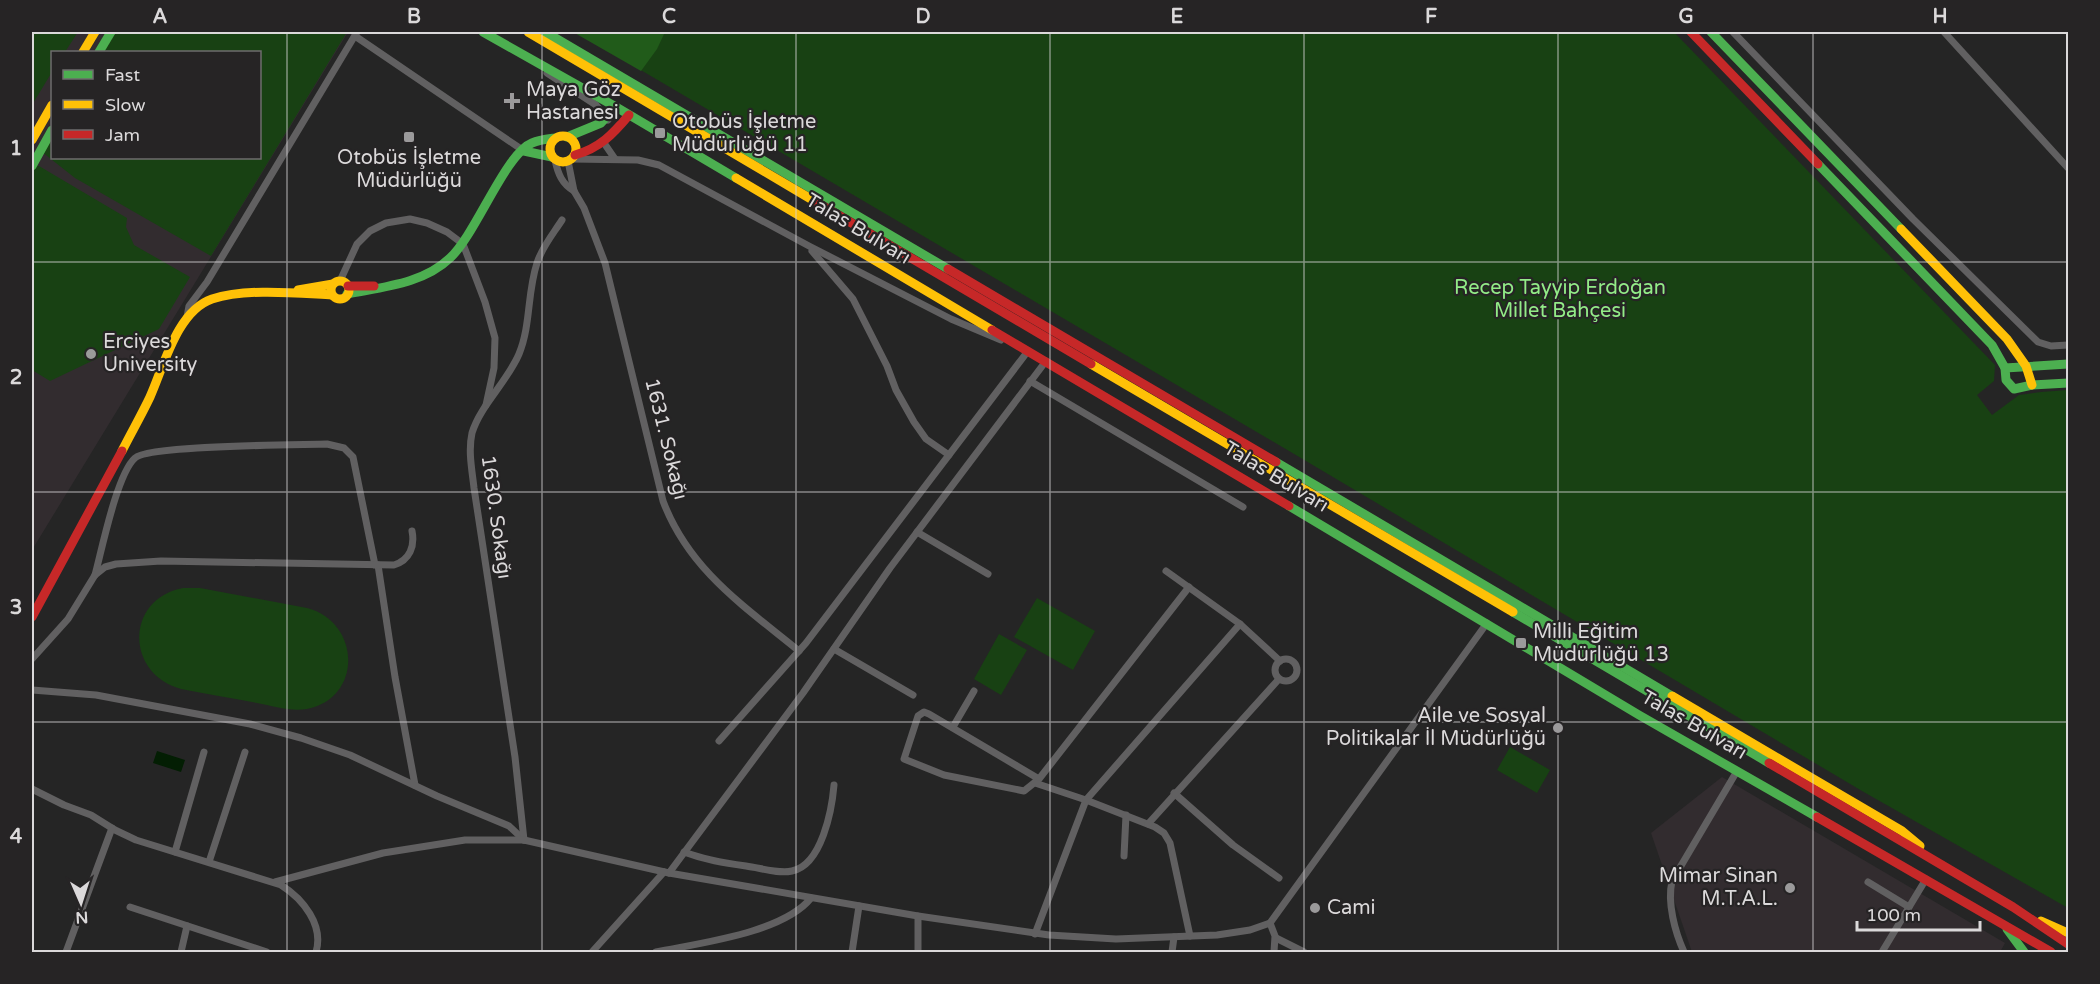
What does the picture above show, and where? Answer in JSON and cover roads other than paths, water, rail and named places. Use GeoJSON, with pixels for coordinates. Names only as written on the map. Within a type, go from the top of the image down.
{"type":"FeatureCollection","features":[{"type":"Feature","properties":{"kind":"main road"},"geometry":{"type":"LineString","coordinates":[[84,51],[95,32]]}},
{"type":"Feature","properties":{"kind":"main road"},"geometry":{"type":"LineString","coordinates":[[100,51],[111,32]]}},
{"type":"Feature","properties":{"kind":"main road","name":"Talas Bulvarı"},"geometry":{"type":"LineString","coordinates":[[483,32],[616,106],[1639,715],[2052,952]]}},
{"type":"Feature","properties":{"kind":"main road","name":"Talas Bulvarı"},"geometry":{"type":"LineString","coordinates":[[528,32],[1948,868],[2018,910],[2068,944]]}},
{"type":"Feature","properties":{"kind":"main road"},"geometry":{"type":"LineString","coordinates":[[545,32],[1902,831],[1948,868]]}},
{"type":"Feature","properties":{"kind":"main road"},"geometry":{"type":"LineString","coordinates":[[1691,32],[1992,345],[2005,368],[2006,380],[2013,389],[2032,385],[2068,383]]}},
{"type":"Feature","properties":{"kind":"main road"},"geometry":{"type":"LineString","coordinates":[[1711,32],[2007,339],[2026,366],[2032,385]]}},
{"type":"Feature","properties":{"kind":"main road"},"geometry":{"type":"LineString","coordinates":[[32,617],[146,404],[167,355],[187,318],[200,304],[215,297],[342,286],[380,287],[402,284],[428,274],[451,258],[463,244],[510,165],[518,155],[524,152],[526,147],[536,141],[595,128],[608,120],[616,106]]}},
{"type":"Feature","properties":{"kind":"main road"},"geometry":{"type":"LineString","coordinates":[[32,140],[51,112]]}},
{"type":"Feature","properties":{"kind":"main road"},"geometry":{"type":"LineString","coordinates":[[524,152],[554,159],[572,158],[591,152],[604,143],[630,115]]}},
{"type":"Feature","properties":{"kind":"main road"},"geometry":{"type":"LineString","coordinates":[[32,166],[51,132]]}},
{"type":"Feature","properties":{"kind":"main road"},"geometry":{"type":"LineString","coordinates":[[567,136],[574,142],[572,158]]}},
{"type":"Feature","properties":{"kind":"main road"},"geometry":{"type":"LineString","coordinates":[[554,159],[549,149],[555,138]]}},
{"type":"Feature","properties":{"kind":"main road"},"geometry":{"type":"LineString","coordinates":[[293,292],[332,295],[340,299],[342,286]]}},
{"type":"Feature","properties":{"kind":"main road"},"geometry":{"type":"LineString","coordinates":[[332,295],[331,290],[342,286]]}},
{"type":"Feature","properties":{"kind":"main road"},"geometry":{"type":"LineString","coordinates":[[2005,368],[2068,364]]}},
{"type":"Feature","properties":{"kind":"main road"},"geometry":{"type":"LineString","coordinates":[[2018,910],[2068,933]]}},
{"type":"Feature","properties":{"kind":"main road"},"geometry":{"type":"LineString","coordinates":[[2004,924],[2024,952]]}},
{"type":"Feature","properties":{"kind":"street"},"geometry":{"type":"LineString","coordinates":[[1733,32],[1913,219],[2038,342],[2051,346],[2068,345]]}},
{"type":"Feature","properties":{"kind":"street"},"geometry":{"type":"LineString","coordinates":[[1944,32],[2068,168]]}},
{"type":"Feature","properties":{"kind":"street"},"geometry":{"type":"LineString","coordinates":[[187,318],[189,306],[207,282],[356,34],[524,152]]}},
{"type":"Feature","properties":{"kind":"street"},"geometry":{"type":"LineString","coordinates":[[505,44],[596,105],[608,120]]}},
{"type":"Feature","properties":{"kind":"street"},"geometry":{"type":"LineString","coordinates":[[604,143],[615,159]]}},
{"type":"Feature","properties":{"kind":"street"},"geometry":{"type":"LineString","coordinates":[[572,158],[648,162],[668,169],[809,246],[951,319],[1028,351],[799,651],[719,741]]}},
{"type":"Feature","properties":{"kind":"street","name":"1631. Sokağı"},"geometry":{"type":"LineString","coordinates":[[572,158],[574,191],[584,208],[604,259],[663,501],[675,530],[691,555],[715,582],[799,651]]}},
{"type":"Feature","properties":{"kind":"street","name":"1631. Sokağı"},"geometry":{"type":"LineString","coordinates":[[554,159],[560,178],[567,187],[574,191]]}},
{"type":"Feature","properties":{"kind":"street"},"geometry":{"type":"LineString","coordinates":[[342,286],[357,244],[370,231],[386,222],[410,219],[428,223],[447,232],[463,244],[485,302],[495,338],[494,368],[486,407]]}},
{"type":"Feature","properties":{"kind":"street","name":"1630. Sokağı"},"geometry":{"type":"LineString","coordinates":[[524,840],[515,757],[470,454],[473,429],[502,385],[519,353],[526,331],[537,263],[542,248],[562,220]]}},
{"type":"Feature","properties":{"kind":"street"},"geometry":{"type":"LineString","coordinates":[[809,246],[853,299],[882,356],[896,390],[914,422],[926,439],[949,455]]}},
{"type":"Feature","properties":{"kind":"street"},"geometry":{"type":"LineString","coordinates":[[592,952],[684,852],[803,693],[917,532],[1046,361]]}},
{"type":"Feature","properties":{"kind":"street"},"geometry":{"type":"LineString","coordinates":[[1030,381],[1243,507]]}},
{"type":"Feature","properties":{"kind":"street"},"geometry":{"type":"LineString","coordinates":[[32,659],[68,619],[95,575],[112,510],[132,460],[143,453],[212,447],[327,444],[344,448],[353,457],[376,565],[415,785]]}},
{"type":"Feature","properties":{"kind":"street"},"geometry":{"type":"LineString","coordinates":[[95,575],[105,567],[116,564],[160,561],[394,565],[405,560],[413,545],[412,531]]}},
{"type":"Feature","properties":{"kind":"street"},"geometry":{"type":"LineString","coordinates":[[917,532],[988,574]]}},
{"type":"Feature","properties":{"kind":"street"},"geometry":{"type":"LineString","coordinates":[[1166,571],[1240,624],[1280,661],[1291,660],[1298,669],[1296,676],[1290,681],[1279,679]]}},
{"type":"Feature","properties":{"kind":"street"},"geometry":{"type":"LineString","coordinates":[[1189,587],[1037,781],[1024,791],[944,775],[904,759],[916,718],[921,713],[929,714],[1037,781],[1160,830],[1170,843],[1190,936]]}},
{"type":"Feature","properties":{"kind":"street"},"geometry":{"type":"LineString","coordinates":[[275,882],[383,853],[465,840],[524,840],[666,873],[1035,934],[1094,939],[1174,937],[1240,932],[1270,923],[1487,623]]}},
{"type":"Feature","properties":{"kind":"street"},"geometry":{"type":"LineString","coordinates":[[1035,934],[1086,800],[1240,624]]}},
{"type":"Feature","properties":{"kind":"street"},"geometry":{"type":"LineString","coordinates":[[834,649],[913,695]]}},
{"type":"Feature","properties":{"kind":"street"},"geometry":{"type":"LineString","coordinates":[[1279,679],[1275,670],[1280,661]]}},
{"type":"Feature","properties":{"kind":"street"},"geometry":{"type":"LineString","coordinates":[[1148,824],[1279,679]]}},
{"type":"Feature","properties":{"kind":"street"},"geometry":{"type":"LineString","coordinates":[[32,690],[96,695],[276,731],[350,755],[509,826],[524,840]]}},
{"type":"Feature","properties":{"kind":"street"},"geometry":{"type":"LineString","coordinates":[[953,728],[974,691]]}},
{"type":"Feature","properties":{"kind":"street"},"geometry":{"type":"LineString","coordinates":[[175,852],[204,752]]}},
{"type":"Feature","properties":{"kind":"street"},"geometry":{"type":"LineString","coordinates":[[209,862],[245,752]]}},
{"type":"Feature","properties":{"kind":"street"},"geometry":{"type":"LineString","coordinates":[[1684,952],[1675,927],[1670,898],[1672,881],[1737,771]]}},
{"type":"Feature","properties":{"kind":"street"},"geometry":{"type":"LineString","coordinates":[[684,852],[705,860],[773,870],[790,871],[800,868],[808,862],[824,833],[831,809],[834,785]]}},
{"type":"Feature","properties":{"kind":"street"},"geometry":{"type":"LineString","coordinates":[[32,789],[91,814],[111,828],[136,840],[275,882],[291,892],[314,920],[319,939],[316,952]]}},
{"type":"Feature","properties":{"kind":"street"},"geometry":{"type":"LineString","coordinates":[[1174,794],[1233,845],[1279,878]]}},
{"type":"Feature","properties":{"kind":"street"},"geometry":{"type":"LineString","coordinates":[[1124,856],[1126,815]]}},
{"type":"Feature","properties":{"kind":"street"},"geometry":{"type":"LineString","coordinates":[[66,952],[111,828]]}},
{"type":"Feature","properties":{"kind":"street"},"geometry":{"type":"LineString","coordinates":[[1882,952],[1926,879]]}},
{"type":"Feature","properties":{"kind":"street"},"geometry":{"type":"LineString","coordinates":[[1868,882],[1909,907]]}},
{"type":"Feature","properties":{"kind":"street"},"geometry":{"type":"LineString","coordinates":[[656,952],[744,933],[785,919],[800,910],[811,898]]}},
{"type":"Feature","properties":{"kind":"street"},"geometry":{"type":"LineString","coordinates":[[852,952],[859,906]]}},
{"type":"Feature","properties":{"kind":"street"},"geometry":{"type":"LineString","coordinates":[[130,907],[264,952]]}},
{"type":"Feature","properties":{"kind":"street"},"geometry":{"type":"LineString","coordinates":[[918,916],[918,952]]}},
{"type":"Feature","properties":{"kind":"street"},"geometry":{"type":"LineString","coordinates":[[1270,923],[1276,938],[1274,952]]}},
{"type":"Feature","properties":{"kind":"street"},"geometry":{"type":"LineString","coordinates":[[181,952],[187,926]]}},
{"type":"Feature","properties":{"kind":"street"},"geometry":{"type":"LineString","coordinates":[[1172,952],[1174,937]]}},
{"type":"Feature","properties":{"kind":"street"},"geometry":{"type":"LineString","coordinates":[[1276,938],[1304,952]]}},
{"type":"Feature","properties":{"kind":"place","name":"Maya Göz Hastanesi"},"geometry":{"type":"Point","coordinates":[512,101]}},
{"type":"Feature","properties":{"kind":"place","name":"Otobüs İşletme Müdürlüğü 11"},"geometry":{"type":"Point","coordinates":[660,133]}},
{"type":"Feature","properties":{"kind":"place","name":"Otobüs İşletme Müdürlüğü"},"geometry":{"type":"Point","coordinates":[409,137]}},
{"type":"Feature","properties":{"kind":"place","name":"Erciyes University"},"geometry":{"type":"Point","coordinates":[91,354]}},
{"type":"Feature","properties":{"kind":"place","name":"Milli Eğitim Müdürlüğü 13"},"geometry":{"type":"Point","coordinates":[1521,643]}},
{"type":"Feature","properties":{"kind":"place","name":"Aile ve Sosyal Politikalar İl Müdürlüğü"},"geometry":{"type":"Point","coordinates":[1558,728]}},
{"type":"Feature","properties":{"kind":"place","name":"Mimar Sinan M.T.A.L."},"geometry":{"type":"Point","coordinates":[1790,888]}},
{"type":"Feature","properties":{"kind":"place","name":"Cami"},"geometry":{"type":"Point","coordinates":[1315,908]}},
{"type":"Feature","properties":{"kind":"park label","name":"Recep Tayyip Erdoğan Millet Bahçesi"},"geometry":{"type":"Point","coordinates":[1560,300]}}]}
